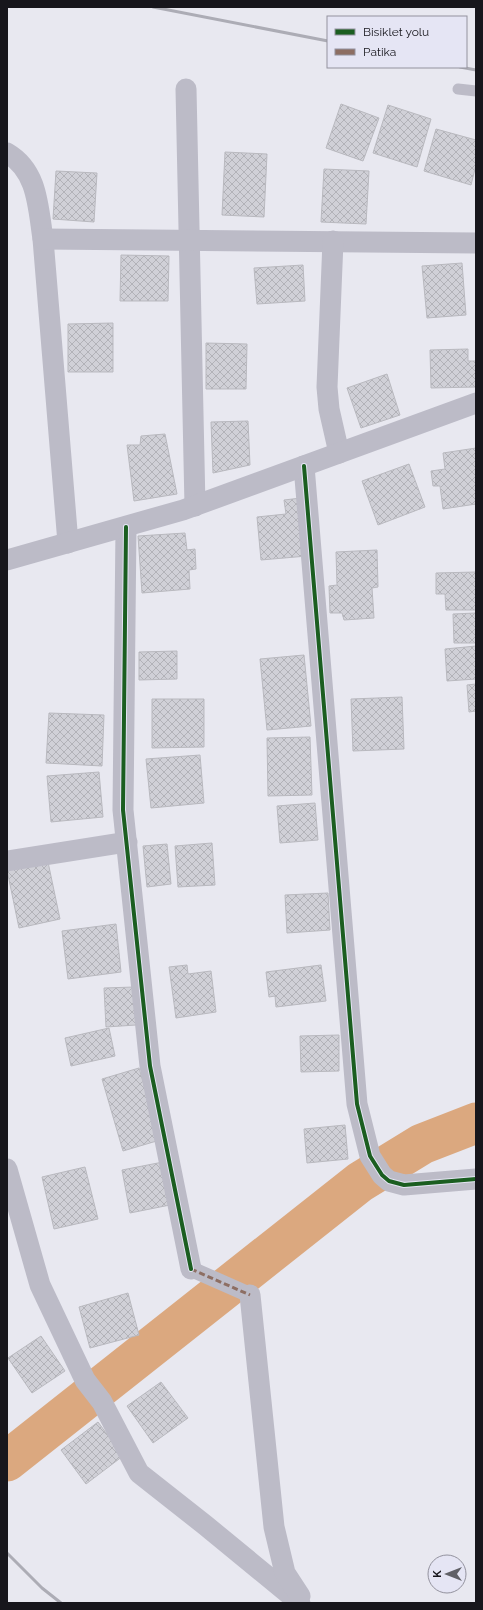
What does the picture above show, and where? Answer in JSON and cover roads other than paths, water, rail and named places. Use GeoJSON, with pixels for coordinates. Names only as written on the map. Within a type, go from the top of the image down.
{"type":"FeatureCollection","features":[{"type":"Feature","properties":{"kind":"street"},"geometry":{"type":"LineString","coordinates":[[186,88],[195,506]]}},
{"type":"Feature","properties":{"kind":"street"},"geometry":{"type":"LineString","coordinates":[[7,152],[21,162],[27,170],[33,182],[37,196],[43,239],[68,543]]}},
{"type":"Feature","properties":{"kind":"street"},"geometry":{"type":"LineString","coordinates":[[43,239],[476,243]]}},
{"type":"Feature","properties":{"kind":"street"},"geometry":{"type":"LineString","coordinates":[[333,241],[327,387],[329,409],[339,453]]}},
{"type":"Feature","properties":{"kind":"street"},"geometry":{"type":"LineString","coordinates":[[7,560],[195,506],[476,403]]}},
{"type":"Feature","properties":{"kind":"street"},"geometry":{"type":"LineString","coordinates":[[304,466],[357,1104],[370,1156],[382,1175],[389,1180],[404,1185],[476,1179]]}},
{"type":"Feature","properties":{"kind":"street"},"geometry":{"type":"LineString","coordinates":[[126,526],[123,810],[150,1066],[191,1269],[250,1295],[274,1527],[285,1573],[304,1603]]}},
{"type":"Feature","properties":{"kind":"street"},"geometry":{"type":"LineString","coordinates":[[7,861],[127,842]]}},
{"type":"Feature","properties":{"kind":"street"},"geometry":{"type":"LineString","coordinates":[[7,1169],[40,1285],[85,1380],[102,1402],[139,1473],[300,1603]]}},
{"type":"Feature","properties":{"kind":"lane"},"geometry":{"type":"LineString","coordinates":[[458,89],[476,91]]}},
{"type":"Feature","properties":{"kind":"waterway"},"geometry":{"type":"LineString","coordinates":[[7,1461],[360,1182],[422,1144],[476,1123]]}},
{"type":"Feature","properties":{"kind":"railway"},"geometry":{"type":"LineString","coordinates":[[153,7],[327,41]]}},
{"type":"Feature","properties":{"kind":"railway"},"geometry":{"type":"LineString","coordinates":[[465,68],[476,70]]}},
{"type":"Feature","properties":{"kind":"railway"},"geometry":{"type":"LineString","coordinates":[[7,1553],[42,1588],[61,1603]]}}]}
